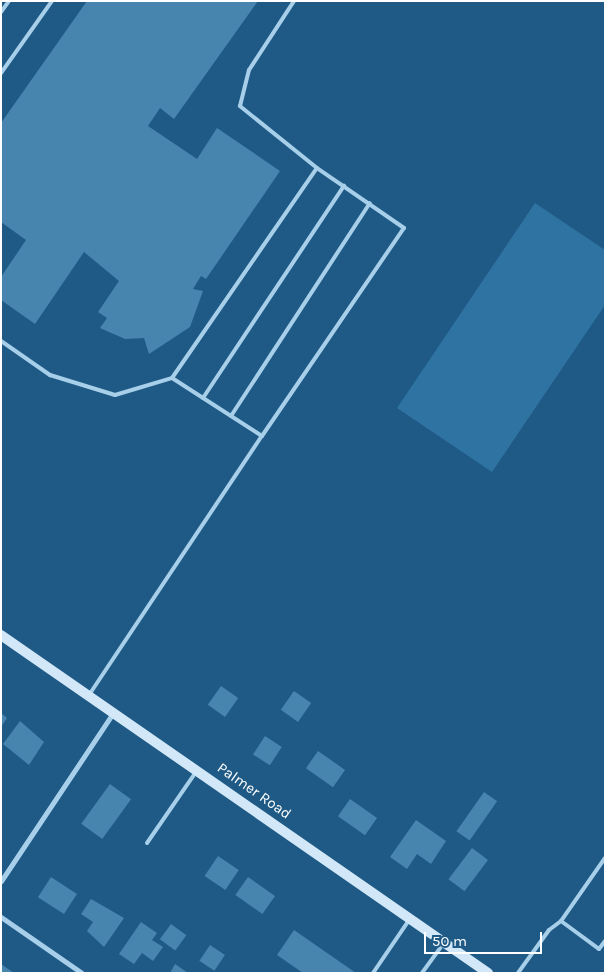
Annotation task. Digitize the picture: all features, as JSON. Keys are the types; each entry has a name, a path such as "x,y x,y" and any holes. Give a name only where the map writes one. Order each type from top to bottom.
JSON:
{"street":[{"name":"Palmer Road","path":"1,635 488,973"},
{"path":"1,881 114,713"},
{"path":"1,917 82,973"}],"lane":[{"path":"1,12 9,1"},
{"path":"1,73 52,1"},
{"path":"89,696 262,436 400,236 401,223 317,168 240,106 249,70 294,1"},
{"path":"1,341 50,375 115,395 172,378 317,168"},
{"path":"203,398 344,186"},
{"path":"231,416 370,203"},
{"path":"172,378 262,436"},
{"path":"146,843 197,770"},
{"path":"518,973 561,921 605,858"},
{"path":"373,973 410,918"},
{"path":"561,921 599,949 605,941"},
{"path":"422,973 444,942"}],"shaded area":[{"path":"535,203 605,250 605,305 492,472 397,408"}],"building":[{"path":"87,1 258,1 174,119 160,108 148,126 197,159 217,128 280,171 206,279 201,276 193,289 203,291 190,327 149,354 144,338 125,339 100,328 107,318 98,312 119,281 84,252 35,324 1,300 1,277 26,240 1,222 1,123"},
{"path":"221,686 238,698 225,717 208,705"},
{"path":"294,691 311,703 298,722 281,710"},
{"path":"1,713 7,718 1,727"},
{"path":"20,721 44,742 29,765 3,744"},
{"path":"265,736 282,747 270,765 253,754"},
{"path":"318,751 345,770 333,787 306,768"},
{"path":"110,784 131,799 102,839 81,824"},
{"path":"484,792 497,801 470,840 456,831"},
{"path":"350,799 377,818 365,835 338,816"},
{"path":"416,820 446,841 431,864 417,854 407,869 390,857"},
{"path":"472,848 488,860 465,891 449,879"},
{"path":"218,856 239,870 225,890 205,876"},
{"path":"51,877 77,894 64,914 38,897"},
{"path":"248,877 275,896 262,914 235,895"},
{"path":"91,899 124,918 104,947 87,931 93,922 81,914"},
{"path":"141,922 157,933 152,940 163,947 153,961 142,953 134,964 119,954"},
{"path":"171,924 186,935 175,951 160,939"},
{"path":"294,930 356,973 303,973 277,955"},
{"path":"210,945 225,955 214,971 199,961"},
{"path":"1,964 14,973 1,973"},
{"path":"175,964 188,973 170,973"}]}
